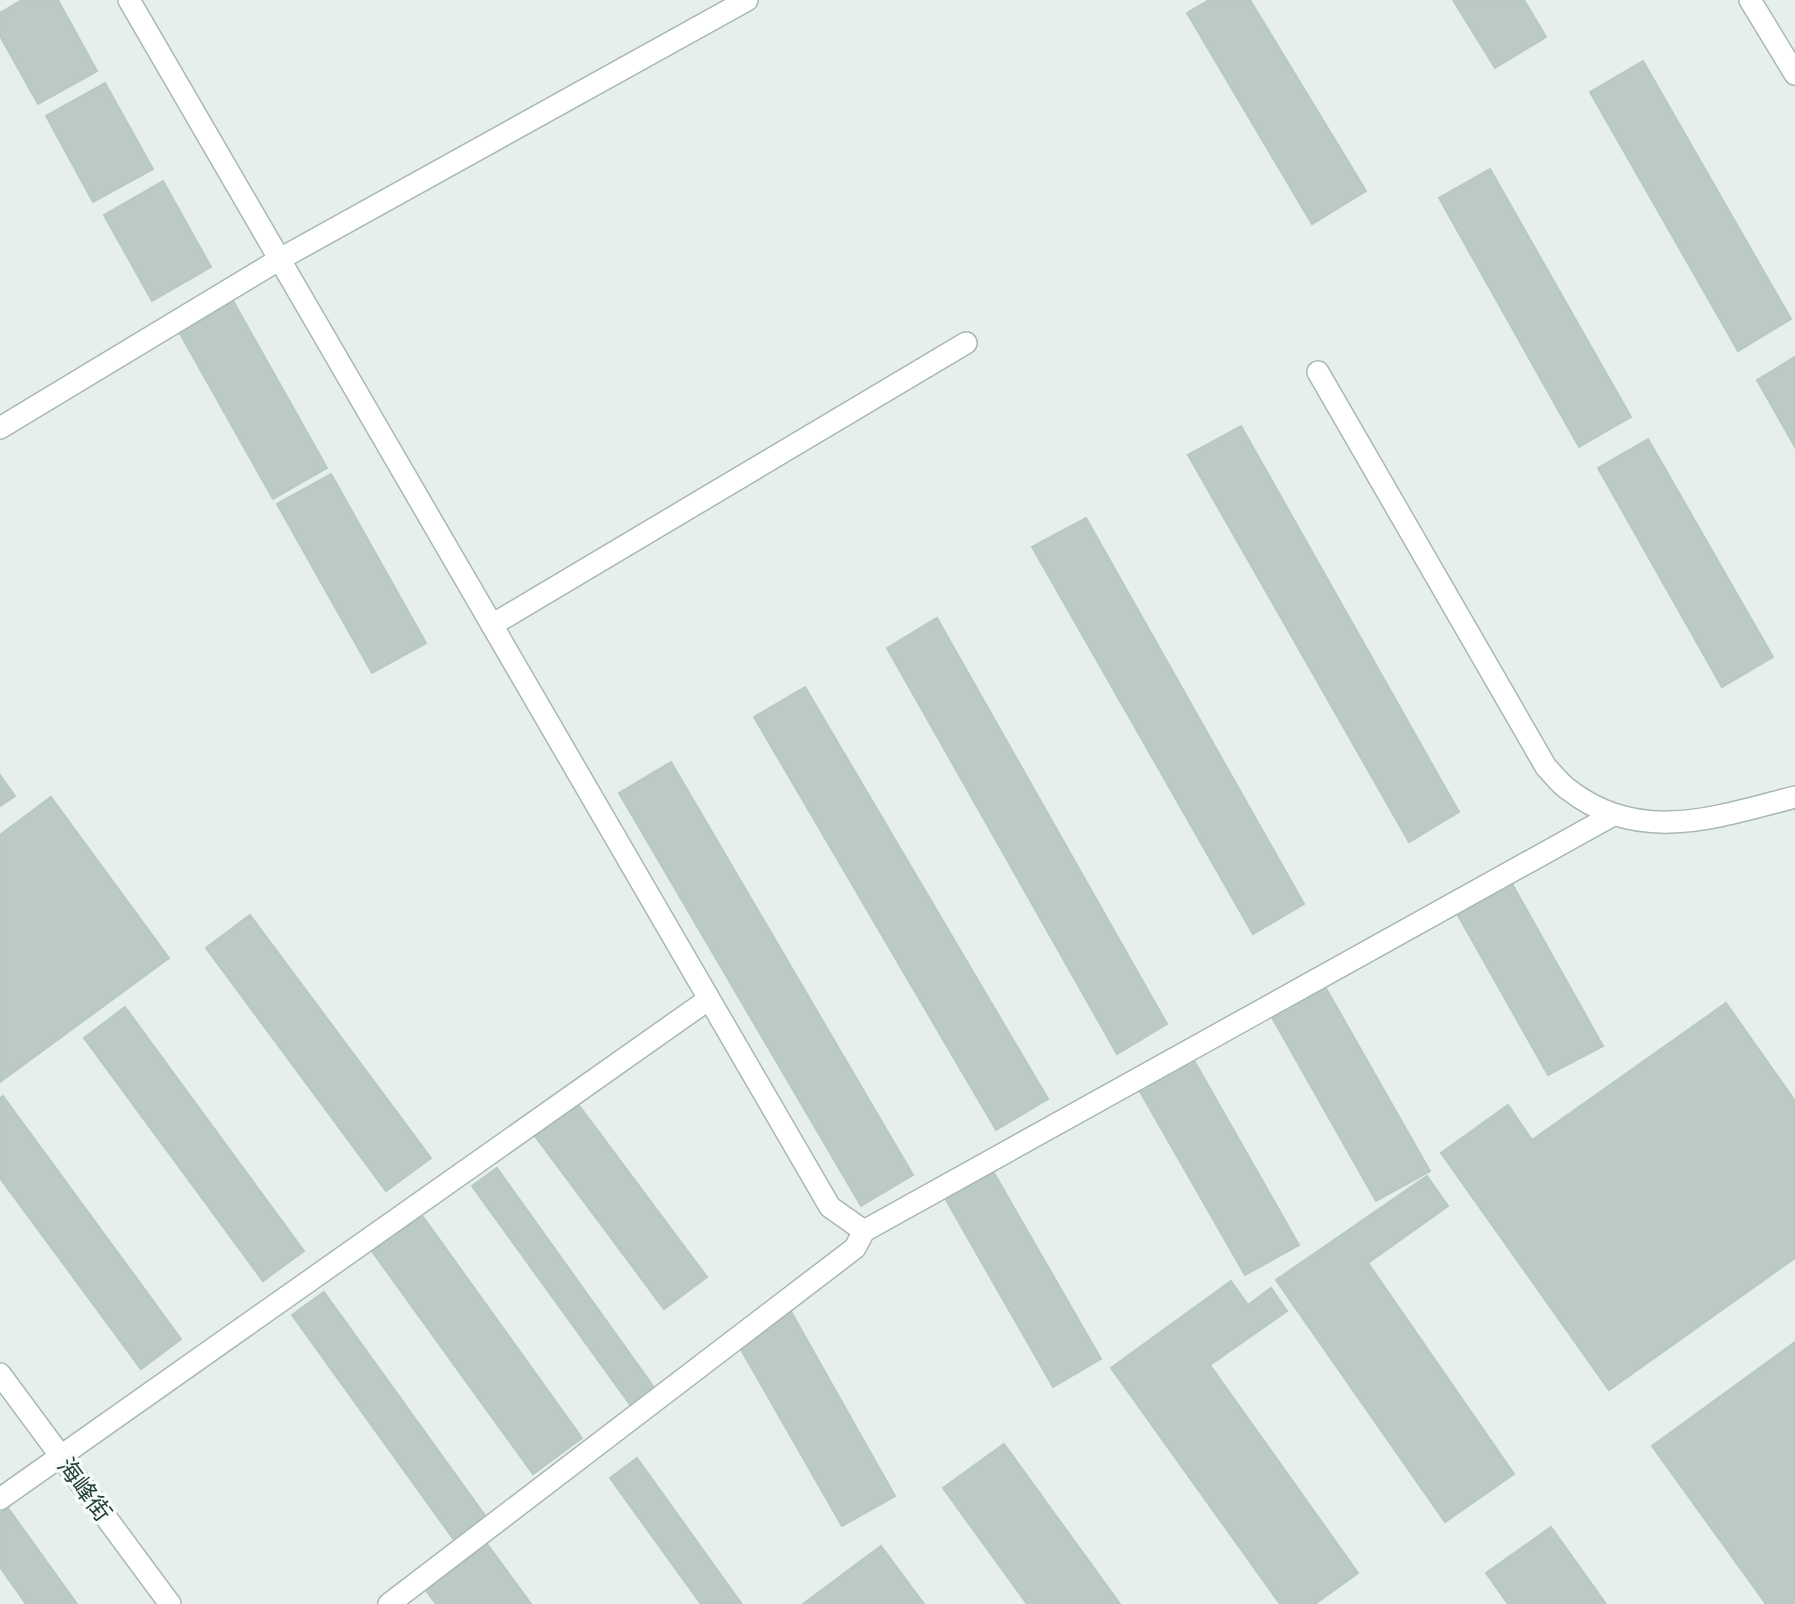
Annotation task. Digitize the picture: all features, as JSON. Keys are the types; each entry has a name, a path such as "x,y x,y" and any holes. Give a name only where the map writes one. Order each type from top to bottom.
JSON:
{"street":[{"path":"129,0 830,1207 864,1231"},
{"path":"0,428 280,259 747,0"},
{"path":"1750,0 1795,74"},
{"path":"492,625 966,343"},
{"path":"1318,372 1546,767 1569,790 1613,815 1653,823 1691,822 1795,797"},
{"path":"389,1604 855,1248 864,1231 1613,815"},
{"path":"0,1499 709,999"},
{"name":"海峰街","path":"0,1374 170,1604"}],"building":[{"path":"22,0 58,0 97,71 38,104 0,36 0,13"},
{"path":"1209,0 1250,0 1366,191 1312,224 1187,13"},
{"path":"1453,0 1524,0 1546,37 1495,68"},
{"path":"1643,61 1791,319 1738,351 1590,92"},
{"path":"105,83 153,169 93,202 46,116"},
{"path":"1490,169 1631,417 1579,447 1439,198"},
{"path":"163,181 211,267 152,301 104,215"},
{"path":"232,299 327,468 273,499 178,330"},
{"path":"1795,357 1795,447 1757,380"},
{"path":"1241,426 1459,812 1409,842 1188,455"},
{"path":"1648,439 1773,657 1722,687 1598,468"},
{"path":"331,474 426,643 372,673 277,504"},
{"path":"1086,518 1304,904 1253,934 1032,547"},
{"path":"937,618 1167,1024 1117,1054 887,648"},
{"path":"805,687 1048,1099 996,1130 754,717"},
{"path":"671,762 913,1175 861,1206 619,793"},
{"path":"0,775 15,796 0,806"},
{"path":"51,797 169,958 0,1082 0,835"},
{"path":"1506,873 1603,1046 1548,1075 1451,903"},
{"path":"250,915 431,1158 386,1191 206,948"},
{"path":"1319,976 1430,1171 1376,1201 1266,1007"},
{"path":"1726,1003 1795,1101 1795,1258 1609,1390 1441,1153 1508,1105 1532,1140"},
{"path":"125,1007 304,1251 263,1281 84,1038"},
{"path":"1188,1050 1299,1245 1245,1275 1134,1081"},
{"path":"566,1088 707,1277 664,1309 523,1120"},
{"path":"3,1096 181,1339 141,1369 0,1178 0,1098"},
{"path":"990,1166 1101,1359 1053,1387 942,1193"},
{"path":"497,1168 658,1393 634,1410 472,1186"},
{"path":"1427,1176 1448,1206 1368,1263 1514,1474 1445,1522 1276,1280"},
{"path":"411,1200 582,1438 533,1474 361,1236"},
{"path":"1231,1281 1248,1305 1271,1288 1287,1311 1210,1365 1358,1573 1315,1604 1280,1604 1111,1368"},
{"path":"324,1292 494,1528 462,1551 292,1315"},
{"path":"785,1301 895,1496 842,1526 731,1332"},
{"path":"1795,1342 1795,1604 1766,1604 1652,1446"},
{"path":"1004,1444 1120,1604 1027,1604 943,1488"},
{"path":"637,1458 741,1603 701,1604 610,1478"},
{"path":"8,1508 77,1604 26,1604 0,1567 0,1513"},
{"path":"1551,1527 1606,1604 1508,1604 1486,1573"},
{"path":"482,1537 531,1604 436,1604 420,1582"},
{"path":"881,1546 924,1604 803,1604"}]}
